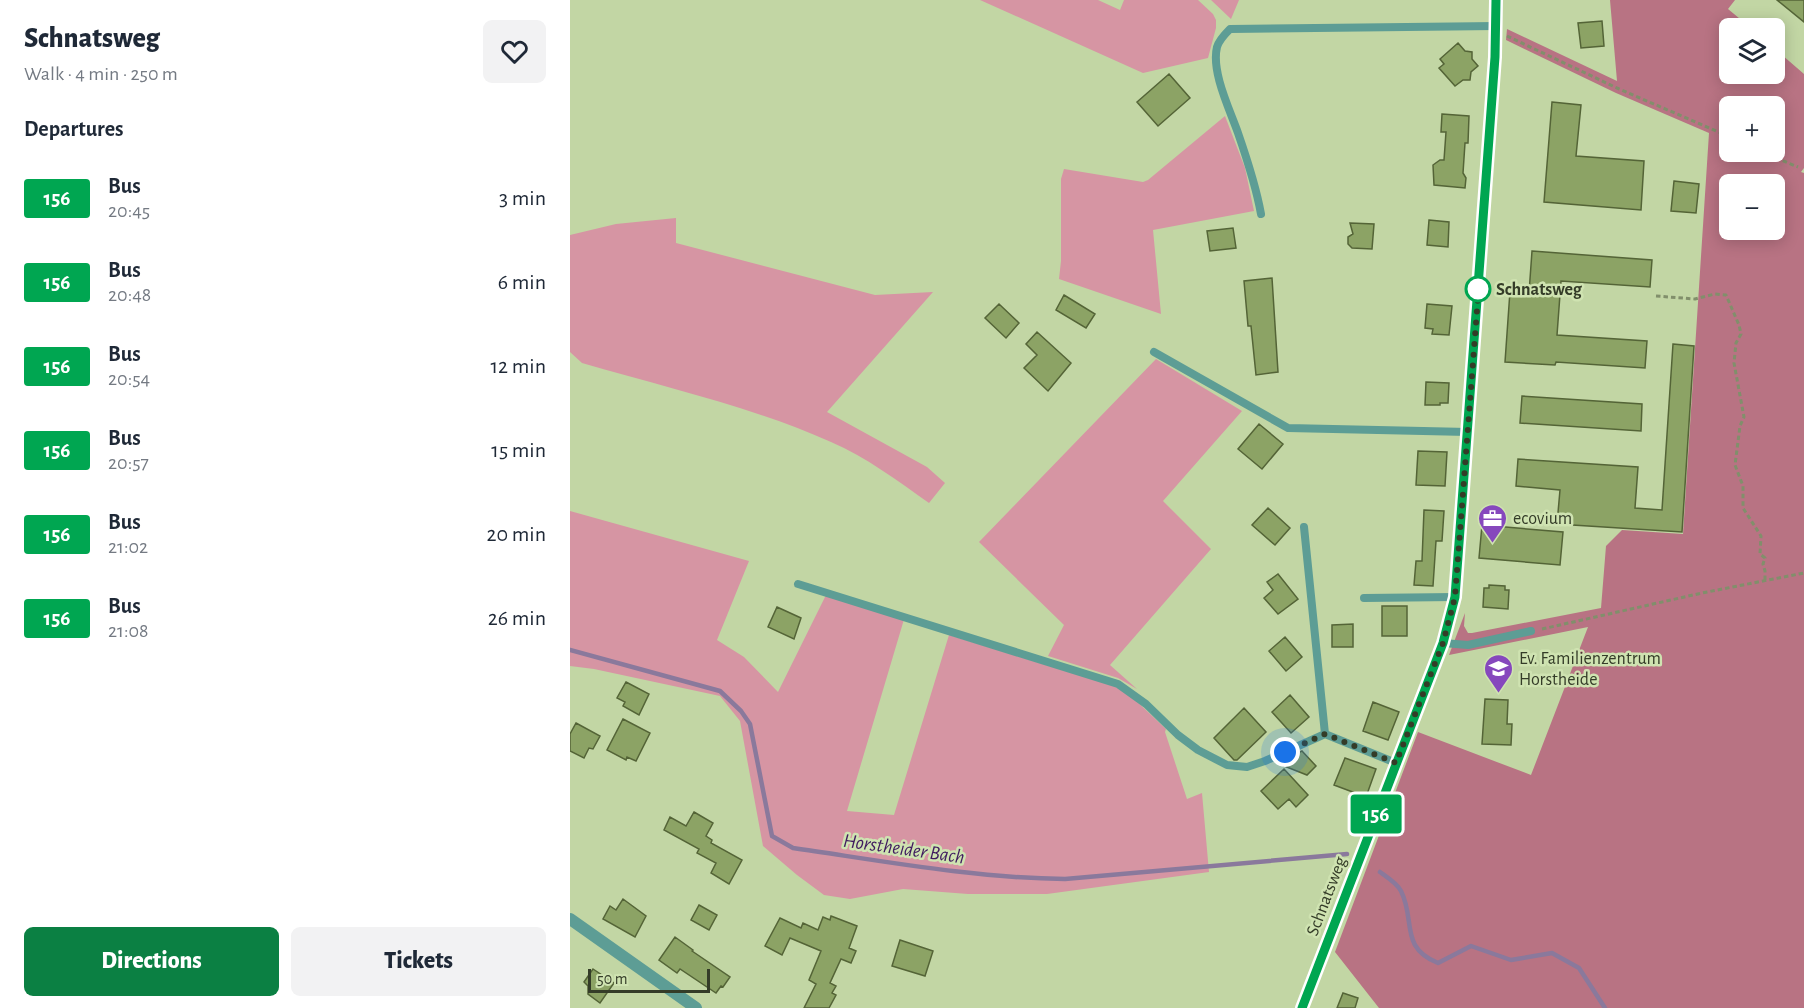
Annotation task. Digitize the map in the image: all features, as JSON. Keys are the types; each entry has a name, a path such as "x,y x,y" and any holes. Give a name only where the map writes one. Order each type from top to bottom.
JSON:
{"street":[{"name":"Schnatsweg","path":"1302,1008 1443,643 1455,597 1497,28 1496,0"},
{"path":"570,919 696,1008"}],"lane":[{"path":"1261,214 1257,192 1216,63 1217,47 1230,28 1497,28"},
{"path":"1154,352 1288,428 1468,432"},
{"path":"1304,527 1325,734"},
{"path":"798,584 1118,684 1146,704 1178,735 1198,750 1227,765 1247,767 1325,734 1396,763"},
{"path":"1364,598 1455,597"},
{"path":"1443,643 1468,645 1531,631"}],"path":[{"path":"1497,28 1617,88 1719,132"},
{"path":"1785,162 1798,167"},
{"path":"1656,296 1686,299 1715,294 1726,295 1739,325 1741,334 1736,343 1734,363 1744,417 1740,426 1734,465 1743,486 1743,508 1761,536 1760,554 1765,558 1762,564 1766,571 1765,580"},
{"path":"1531,631 1804,573"}],"shaded area":[{"path":"980,0 1098,0 1120,10 1124,0 1198,0 1213,14 1216,28 1208,58 1143,73"},
{"path":"1211,0 1239,0 1231,19"},
{"path":"1610,0 1735,0 1728,9 1739,18 1719,18 1719,84 1785,84 1785,58 1804,74 1804,168 1801,172 1804,173 1804,1008 1379,1008 1335,952 1418,732 1531,775 1588,627 1449,655 1465,613 1464,626 1468,633 1472,633 1601,608 1606,546 1622,530 1683,534 1709,133 1616,93 1506,40 1507,29 1617,81"},
{"path":"1225,116 1245,168 1254,211 1153,230 1161,314 1059,279 1061,179 1064,169 1143,182"},
{"path":"676,218 676,243 875,295 933,292 827,412 927,467 945,483 929,503 869,462 831,442 739,408 582,363 570,352 570,235 616,224"},
{"path":"1156,359 1242,411 1163,501 1211,549 1110,665 1137,689 1118,678 1048,656 1064,625 979,542"},
{"path":"570,511 749,561 717,640 744,657 778,692 826,595 905,616 847,811 894,815 949,635 1117,687 1130,695 1166,729 1165,732 1187,799 1202,793 1209,872 1047,894 968,894 903,889 850,899 824,895 763,846 740,721 720,696 570,666"}],"building":[{"path":"1777,0 1804,0 1804,22"},
{"path":"1602,21 1604,46 1581,48 1578,23"},
{"path":"1458,43 1465,51 1472,52 1472,59 1478,66 1471,72 1470,80 1463,80 1455,86 1439,68 1444,64 1440,59"},
{"path":"1169,74 1190,98 1158,126 1137,102"},
{"path":"1552,102 1581,105 1576,156 1644,161 1641,210 1544,202"},
{"path":"1442,114 1469,116 1468,143 1465,143 1463,173 1466,178 1465,188 1434,185 1433,165 1444,160 1446,132 1441,132"},
{"path":"1674,181 1699,184 1696,213 1671,211"},
{"path":"1429,220 1449,222 1448,247 1427,245"},
{"path":"1350,223 1374,224 1372,249 1352,248 1348,244 1348,237 1353,234"},
{"path":"1233,228 1236,248 1210,251 1207,231"},
{"path":"1532,251 1652,260 1650,287 1561,281 1557,335 1647,341 1645,368 1556,362 1555,365 1505,362 1510,291 1529,293"},
{"path":"1272,278 1278,372 1256,375 1244,281"},
{"path":"1064,295 1095,314 1086,328 1056,310"},
{"path":"999,304 1019,323 1006,338 985,318"},
{"path":"1427,304 1452,306 1449,335 1432,334 1433,329 1425,328"},
{"path":"1037,332 1071,363 1048,391 1024,368 1037,355 1026,344"},
{"path":"1673,344 1694,346 1682,532 1557,524 1560,490 1516,486 1518,459 1638,467 1635,508 1662,510"},
{"path":"1426,382 1449,383 1448,403 1425,405"},
{"path":"1522,396 1642,404 1641,431 1520,423"},
{"path":"1259,424 1283,444 1262,469 1238,449"},
{"path":"1418,451 1447,452 1445,486 1416,485"},
{"path":"1268,508 1290,528 1275,545 1252,525"},
{"path":"1424,510 1444,511 1442,541 1436,541 1433,586 1414,585 1416,561 1422,561"},
{"path":"1482,525 1563,532 1560,565 1479,558"},
{"path":"1278,574 1298,599 1278,614 1264,598 1273,590 1267,582"},
{"path":"1489,585 1505,586 1505,590 1509,590 1508,609 1483,607 1484,588 1489,588"},
{"path":"1382,606 1407,606 1407,636 1382,636"},
{"path":"777,607 801,618 794,639 768,627"},
{"path":"1353,624 1353,647 1332,647 1332,625"},
{"path":"1285,637 1302,657 1286,671 1269,651"},
{"path":"626,682 649,694 639,715 623,706 625,702 617,698"},
{"path":"1290,695 1309,717 1291,733 1272,712"},
{"path":"1485,699 1508,700 1507,724 1512,724 1511,745 1482,744"},
{"path":"1373,702 1399,712 1388,740 1363,731"},
{"path":"1244,708 1266,732 1237,760 1234,760 1214,738"},
{"path":"623,719 650,733 636,761 627,757 626,760 607,750"},
{"path":"576,723 600,736 593,749 589,748 584,758 570,751 570,734"},
{"path":"1302,751 1316,766 1307,775 1284,766 1289,757"},
{"path":"1345,758 1376,769 1366,797 1334,785"},
{"path":"1284,769 1308,795 1296,807 1289,799 1278,809 1261,791"},
{"path":"694,812 713,823 706,836 712,840 711,843 742,860 729,884 711,873 716,863 697,853 699,849 664,830 670,817 686,826"},
{"path":"623,899 646,916 635,937 603,919 610,906 616,910"},
{"path":"699,905 717,915 709,930 691,920"},
{"path":"831,916 857,926 849,948 856,951 851,963 841,959 830,983 836,986 832,993 836,995 829,1008 804,1008 816,984 809,980 821,951 790,938 782,955 765,946 780,918 801,928 803,923 818,930 823,917 830,920"},
{"path":"675,937 730,977 716,993 680,969 677,973 659,960"},
{"path":"900,940 933,951 925,976 892,966"},
{"path":"593,969 614,983 600,1003 588,994 588,986 584,982"},
{"path":"1343,993 1358,998 1355,1008 1337,1008"}],"waterway":[{"name":"Horstheider Bach","path":"570,650 720,691 741,711 750,724 772,836 793,848 997,876 1065,879 1347,854"},
{"name":"Horstheider Bach","path":"1380,872 1401,891 1413,941 1426,957 1438,963 1471,946 1511,960 1552,953 1579,968 1605,1008"}],"bus line":[{"name":"156","path":"1302,1008 1443,643 1453,610 1495,57 1496,0"}],"place":[{"name":"Schnatsweg","path":"1478,289"},
{"name":"ecovium","path":"1492,544"},
{"name":"Ev. Familienzentrum Horstheide","path":"1498,694"}],"route":[{"path":"1285,752 1325,734 1396,763 1443,643 1455,597 1479,284 1478,289"}]}
